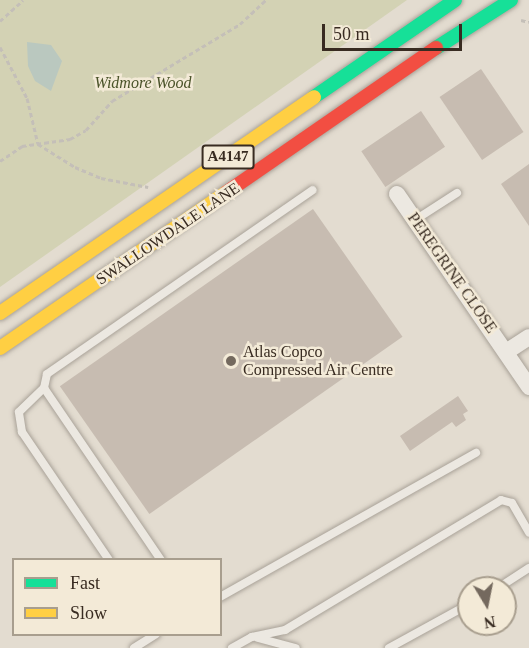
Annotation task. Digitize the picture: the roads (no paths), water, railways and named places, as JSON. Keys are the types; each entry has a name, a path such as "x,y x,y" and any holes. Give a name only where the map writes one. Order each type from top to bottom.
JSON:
{"main road":[{"name":"SWALLOWDALE LANE","path":"321,91 431,0"},
{"name":"SWALLOWDALE LANE","path":"0,313 455,0"},
{"name":"SWALLOWDALE LANE","path":"0,348 453,36 515,6"}],"street":[{"name":"PEREGRINE CLOSE","path":"397,194 529,387"},
{"path":"506,352 529,337"}],"lane":[{"path":"109,558 19,426 19,412 24,404 44,388 47,374 313,190"},
{"path":"415,220 457,193"},
{"path":"44,388 160,558"},
{"path":"222,596 476,453"},
{"path":"232,648 252,637 285,630 501,500 512,503 529,532"},
{"path":"389,648 457,611"},
{"path":"134,648 153,636"},
{"path":"252,637 283,641 296,648"}],"place":[{"name":"Atlas Copco Compressed Air Centre","path":"231,361"}],"park label":[{"name":"Widmore Wood","path":"143,83"}]}
